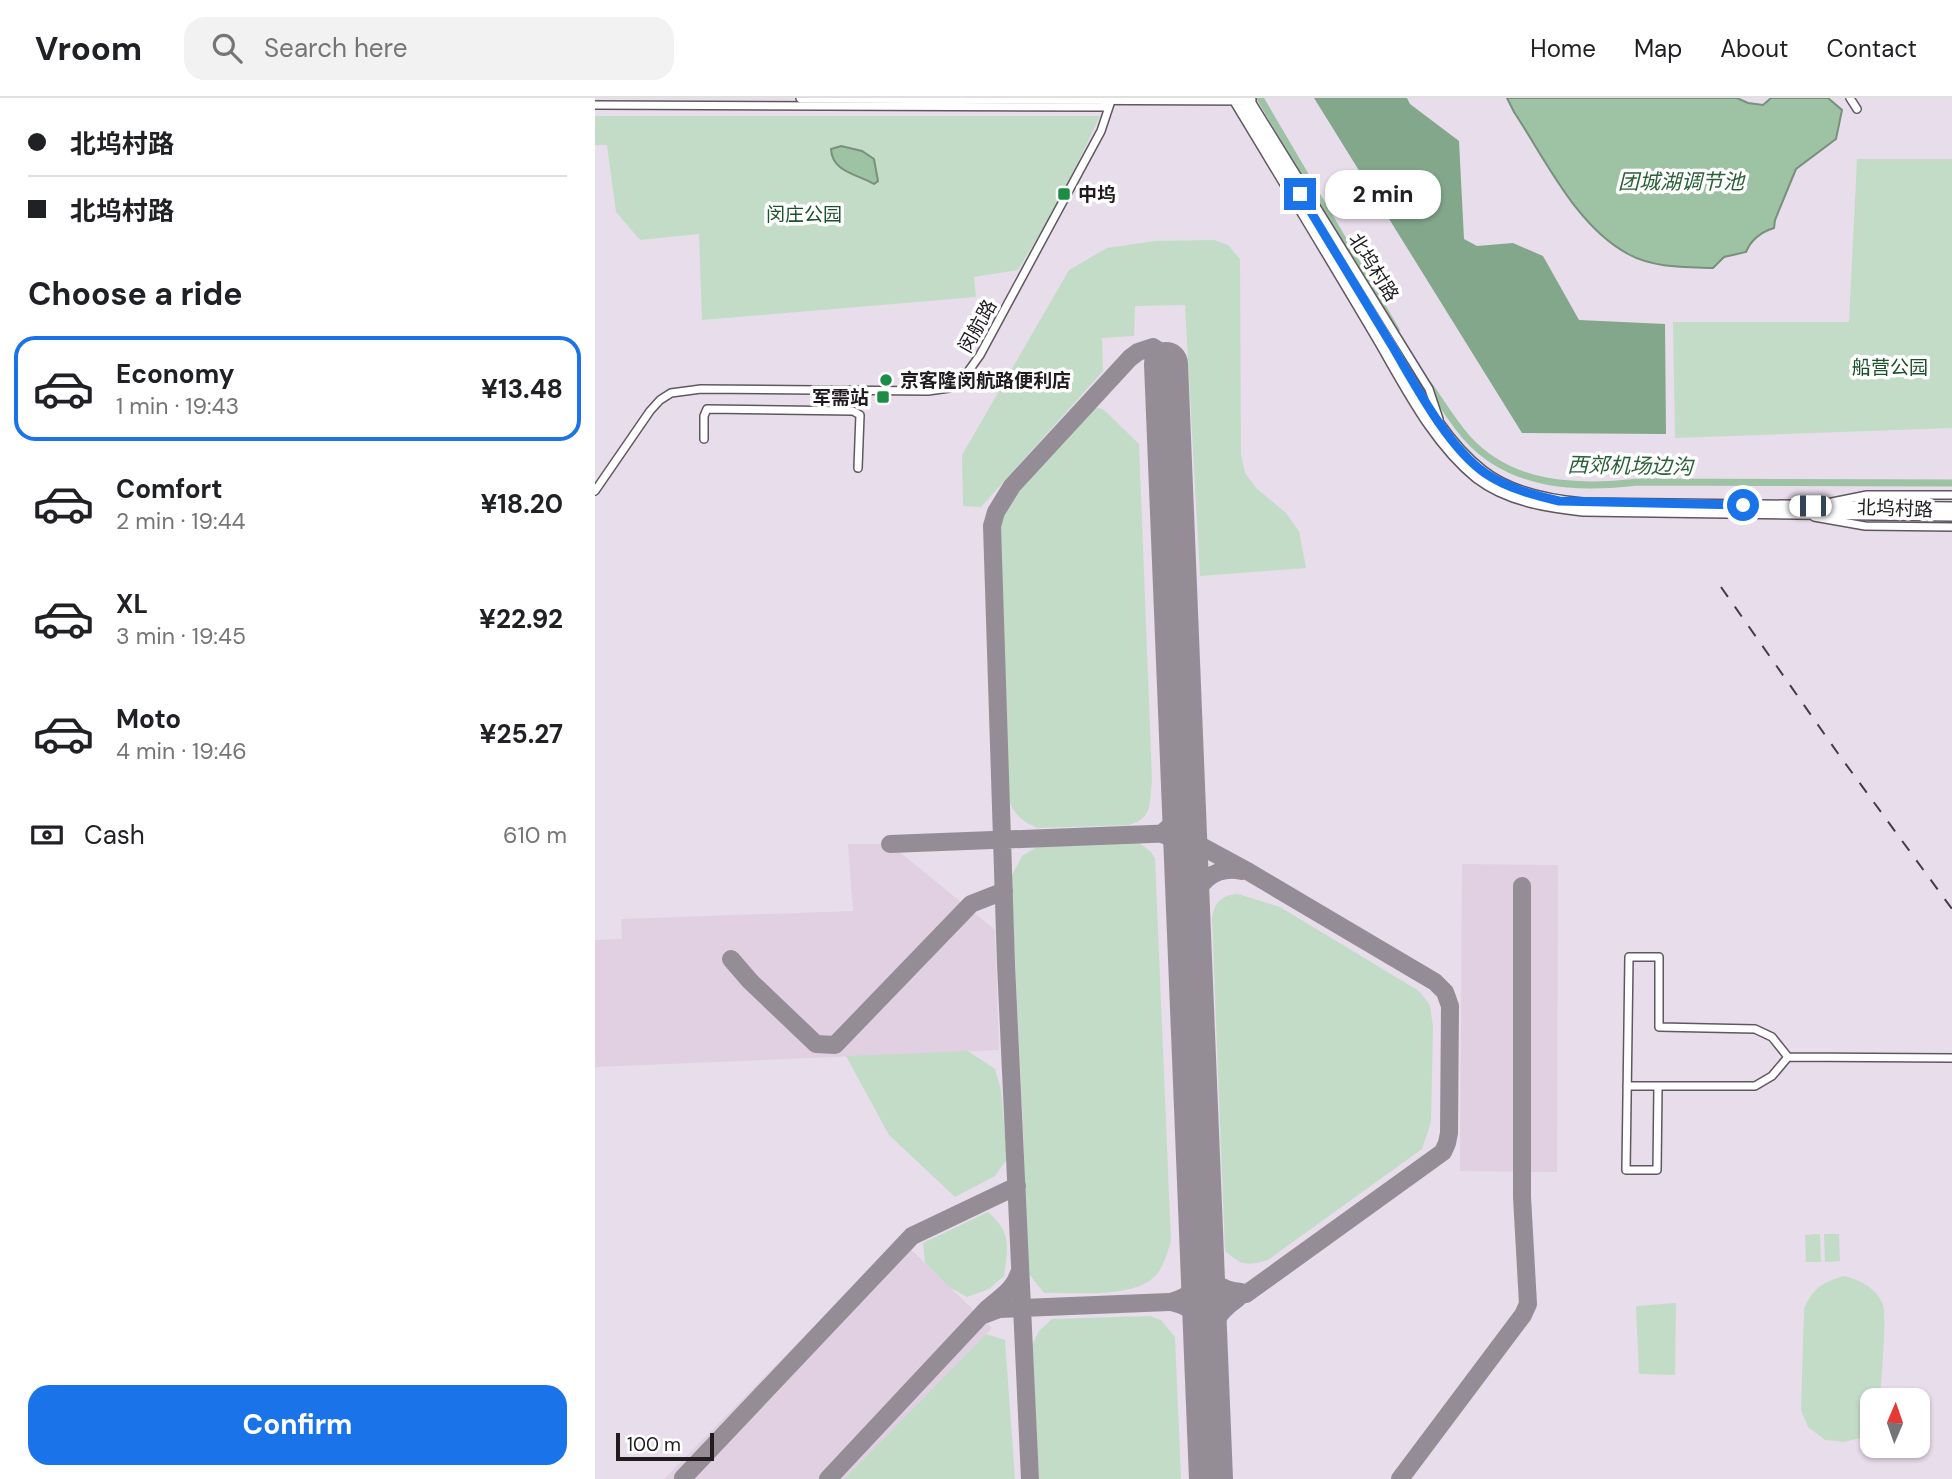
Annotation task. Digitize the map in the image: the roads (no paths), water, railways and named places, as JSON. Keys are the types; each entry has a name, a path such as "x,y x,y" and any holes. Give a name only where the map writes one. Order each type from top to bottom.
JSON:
{"main road":[{"path":"801,98 1242,99"},
{"name":"北坞村路","path":"1242,99 1440,423 1465,454 1484,472 1507,485 1534,495 1583,503 1952,506"},
{"name":"北坞村路","path":"1242,99 1420,409 1457,461 1479,480 1532,503 1559,508 1952,516"}],"street":[{"path":"1850,98 1857,109"},
{"path":"595,105 769,102 1103,107 1112,99"},
{"name":"闵航路","path":"595,491 650,411 671,393 719,388 928,391 949,388 960,383 980,355 1067,195 1101,131 1112,99"},
{"path":"704,439 704,416 707,409 853,411 860,415 858,468"},
{"name":"北坞村路","path":"1810,506 1867,495 1952,495"},
{"name":"北坞村路","path":"1796,514 1865,526 1952,527"},
{"path":"1658,1087 1657,1170 1626,1170 1629,957 1659,957 1659,1027 1755,1029 1772,1037 1788,1057"},
{"path":"1788,1057 1952,1058"},
{"path":"1627,1086 1755,1086 1772,1076 1788,1057"}],"water":[{"name":"团城湖调节池","path":"1507,98 1737,98 1763,105 1771,98 1828,98 1842,110 1836,139 1796,169 1774,228 1757,237 1746,252 1724,257 1713,268 1648,262 1609,242 1563,190"},
{"path":"841,146 862,151 874,159 878,181 874,184 841,168 832,157 831,149"}],"waterway":[{"name":"西郊机场边沟","path":"1260,98 1396,330"},
{"name":"西郊机场边沟","path":"1429,385 1462,432 1484,454 1504,467 1546,481 1592,485 1638,482 1952,483"}],"railway":[{"path":"1721,587 1952,909"}],"place":[{"name":"中坞","path":"1064,194"},
{"name":"京客隆闵航路便利店","path":"886,380"},
{"name":"军需站","path":"883,397"}],"park label":[{"name":"闵庄公园","path":"804,214"},
{"name":"船营公园","path":"1890,367"}]}
